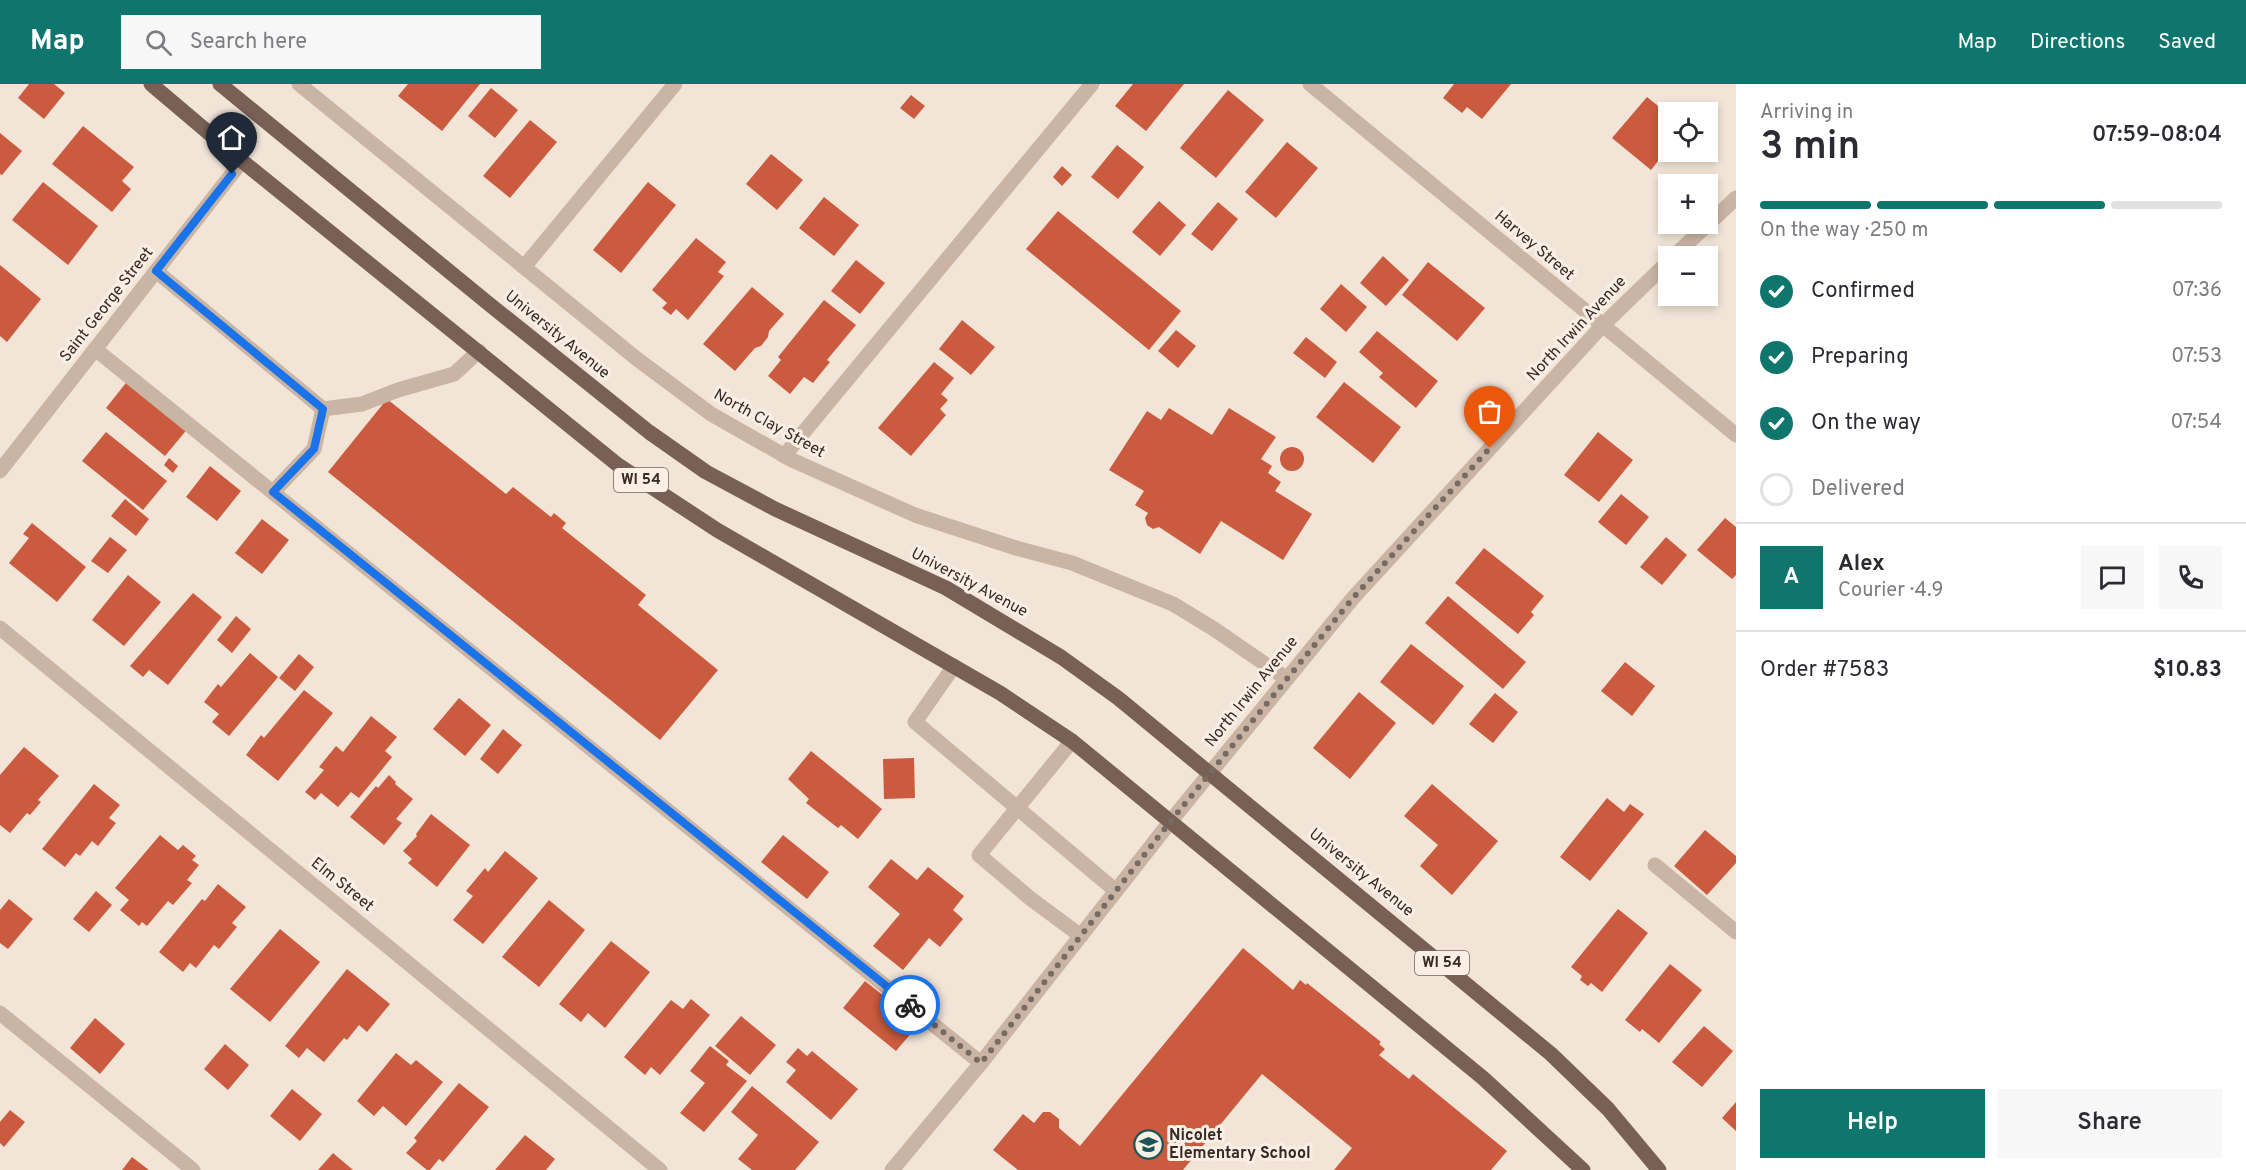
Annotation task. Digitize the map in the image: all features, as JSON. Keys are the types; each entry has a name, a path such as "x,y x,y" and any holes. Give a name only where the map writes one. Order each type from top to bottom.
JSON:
{"main road":[{"name":"WI 54","path":"151,84 242,161 618,465 717,530 1000,693 1072,741 1484,1078 1583,1170"},
{"name":"University Avenue","path":"220,84 649,432 706,472 775,509 946,588 1061,657 1118,698 1551,1054 1608,1109 1659,1170"}],"street":[{"path":"524,267 675,84"},
{"path":"784,456 1092,84"},
{"name":"Harvey Street","path":"1310,84 1736,435"},
{"name":"North Clay Street","path":"306,86 637,359 711,414 784,456 915,515 1016,548 1072,563 1173,603 1214,628 1287,679"},
{"name":"Saint George Street","path":"0,471 242,161"},
{"path":"1685,246 1736,198"},
{"path":"156,271 323,409 362,404 398,390 454,374 478,351"},
{"name":"North Irwin Avenue","path":"892,1170 981,1063 1170,822 1353,598 1603,325 1658,272"},
{"path":"95,349 981,1063"},
{"path":"273,492 314,449 323,409"},
{"name":"Elm Street","path":"0,628 660,1170"},
{"path":"954,666 915,722 1116,891"},
{"path":"1072,741 979,855 1031,899 1081,936"},
{"path":"1655,865 1736,932"},
{"path":"0,1013 193,1170"}],"building":[{"path":"29,84 54,84 65,93 44,119 18,98"},
{"path":"408,84 480,84 442,131 398,96"},
{"path":"1133,84 1184,84 1146,131 1115,106"},
{"path":"1454,84 1511,84 1482,119 1467,107 1462,113 1443,98"},
{"path":"491,88 518,110 495,138 468,116"},
{"path":"1228,90 1264,120 1216,178 1180,148"},
{"path":"911,95 925,106 914,119 900,108"},
{"path":"1647,97 1658,106 1658,161 1651,170 1612,138"},
{"path":"530,120 557,142 510,198 483,176"},
{"path":"83,126 134,167 122,181 131,189 112,212 52,164"},
{"path":"0,133 22,151 2,175 0,174"},
{"path":"1287,142 1318,168 1276,218 1245,192"},
{"path":"1117,145 1144,167 1118,199 1091,177"},
{"path":"771,154 803,180 777,210 746,184"},
{"path":"1062,166 1072,175 1062,186 1053,177"},
{"path":"43,182 98,226 68,265 12,220"},
{"path":"648,182 676,205 621,273 593,250"},
{"path":"824,197 859,225 834,256 799,228"},
{"path":"1159,201 1186,225 1160,256 1132,232"},
{"path":"1218,202 1238,219 1212,251 1191,234"},
{"path":"1058,211 1181,311 1149,350 1026,249"},
{"path":"696,238 726,262 718,272 724,276 688,320 676,309 671,315 662,308 667,303 652,290"},
{"path":"1383,256 1409,280 1386,306 1360,283"},
{"path":"856,260 885,283 860,314 831,291"},
{"path":"1428,262 1485,308 1457,341 1402,295"},
{"path":"0,265 41,299 7,342 0,336"},
{"path":"1341,284 1367,307 1346,332 1320,309"},
{"path":"752,287 784,314 769,331 768,337 761,346 755,348 735,371 703,344"},
{"path":"824,300 856,325 827,360 830,362 813,383 804,377 790,394 768,376 781,360 778,357"},
{"path":"962,320 995,347 971,375 939,349"},
{"path":"1176,330 1196,346 1178,368 1158,351"},
{"path":"1377,331 1438,381 1416,408 1379,377 1383,373 1359,352"},
{"path":"1306,337 1337,362 1325,378 1293,353"},
{"path":"934,362 954,378 941,394 948,400 940,409 946,415 911,456 878,428"},
{"path":"129,379 189,427 165,456 106,408"},
{"path":"1344,382 1401,427 1373,463 1316,417"},
{"path":"387,399 506,494 513,487 551,517 554,513 566,523 562,528 646,595 638,605 718,670 660,740 328,472"},
{"path":"1169,408 1212,435 1229,408 1276,437 1261,459 1272,466 1268,473 1281,482 1275,491 1312,514 1283,560 1221,521 1200,554 1159,527 1153,529 1147,525 1145,518 1148,513 1135,505 1144,491 1109,470 1147,411 1161,420"},
{"path":"106,432 167,481 143,510 82,461"},
{"path":"1598,432 1633,460 1599,502 1564,475"},
{"path":"1292,447 1297,448 1303,454 1303,464 1297,470 1292,471 1287,470 1281,464 1280,459 1281,454 1287,448"},
{"path":"169,458 178,466 173,473 164,465"},
{"path":"210,466 241,491 217,521 186,497"},
{"path":"1621,494 1649,517 1626,545 1598,522"},
{"path":"125,499 149,519 136,536 111,516"},
{"path":"1725,518 1736,527 1736,575 1732,579 1697,550"},
{"path":"262,519 289,540 262,574 235,553"},
{"path":"32,523 86,567 57,602 9,563 29,538 23,534"},
{"path":"110,537 127,550 108,573 91,561"},
{"path":"1666,537 1687,555 1662,585 1640,567"},
{"path":"1484,548 1544,596 1531,612 1534,615 1518,634 1455,583"},
{"path":"128,575 161,602 124,646 92,620"},
{"path":"193,593 222,617 168,685 149,670 143,677 130,666"},
{"path":"1448,596 1526,662 1503,689 1425,623"},
{"path":"236,616 251,629 232,653 217,640"},
{"path":"1411,644 1464,686 1433,725 1380,682"},
{"path":"250,653 278,677 229,736 212,722 219,714 204,702 218,684 221,687"},
{"path":"299,654 314,667 295,691 279,678"},
{"path":"1625,662 1655,686 1632,716 1601,691"},
{"path":"304,690 333,713 278,781 246,755 261,735 264,738"},
{"path":"1359,692 1396,723 1350,779 1313,748"},
{"path":"1495,693 1518,712 1493,743 1469,724"},
{"path":"459,698 491,725 465,756 433,729"},
{"path":"371,716 397,737 385,751 392,757 359,798 351,792 338,807 321,793 315,800 305,792 324,770 319,767 336,746 343,752"},
{"path":"503,729 522,745 498,774 480,759"},
{"path":"24,747 59,776 38,800 41,802 30,815 27,813 10,833 0,825 0,775"},
{"path":"811,751 882,809 858,839 841,825 838,828 806,803 809,799 788,779"},
{"path":"914,758 915,798 884,799 883,759"},
{"path":"389,775 396,782 395,784 413,799 396,819 402,823 384,845 350,817 376,786 378,788"},
{"path":"94,784 120,805 109,818 116,823 98,846 92,841 80,856 76,853 65,867 42,849"},
{"path":"1432,784 1498,841 1452,895 1420,866 1438,845 1404,816"},
{"path":"1607,798 1624,812 1630,804 1644,814 1590,881 1560,857"},
{"path":"431,814 470,845 437,887 408,863 412,859 403,851 417,836 416,834"},
{"path":"1705,830 1736,856 1736,863 1707,895 1674,866"},
{"path":"160,835 178,850 183,845 196,856 192,860 199,865 187,880 192,883 173,905 168,901 147,926 142,922 139,926 120,910 129,900 115,888"},
{"path":"783,835 829,872 807,899 761,862"},
{"path":"505,851 538,878 483,944 453,920 473,896 466,891 485,868 488,872"},
{"path":"891,859 917,880 928,867 964,896 953,910 963,919 940,947 929,938 903,970 873,946 900,914 868,887"},
{"path":"218,884 246,907 232,923 237,927 219,949 214,945 196,968 190,963 183,972 159,952 202,899 205,901"},
{"path":"96,891 112,905 89,932 73,919"},
{"path":"9,899 33,919 8,949 0,943 0,910"},
{"path":"549,900 585,930 539,987 502,957"},
{"path":"1618,909 1648,933 1602,992 1591,983 1588,986 1580,980 1582,976 1571,967"},
{"path":"280,929 320,962 270,1022 230,989"},
{"path":"611,941 650,972 605,1028 588,1013 581,1022 559,1004"},
{"path":"1243,948 1293,990 1300,980 1306,985 1307,983 1381,1042 1379,1044 1385,1049 1379,1055 1409,1079 1413,1074 1507,1151 1491,1170 1334,1170 1352,1148 1262,1074 1183,1170 1018,1170 993,1150 1023,1114 1034,1123 1043,1112 1050,1112 1059,1119 1059,1128 1080,1146"},
{"path":"1670,964 1702,990 1659,1043 1642,1029 1640,1032 1625,1020"},
{"path":"347,969 390,1004 367,1032 359,1025 347,1040 344,1038 324,1062 307,1048 299,1058 285,1046"},
{"path":"865,981 919,1024 896,1051 843,1008"},
{"path":"691,999 710,1015 660,1075 651,1067 645,1075 624,1057 671,1000 683,1009"},
{"path":"741,1016 776,1045 750,1075 715,1046"},
{"path":"95,1018 125,1044 100,1074 70,1048"},
{"path":"1704,1026 1733,1051 1702,1087 1672,1062"},
{"path":"225,1044 249,1065 228,1090 204,1069"},
{"path":"710,1046 729,1061 726,1065 747,1081 704,1132 680,1113 705,1083 690,1071"},
{"path":"798,1048 807,1056 812,1051 858,1089 831,1120 786,1082 796,1070 786,1062"},
{"path":"396,1053 411,1065 416,1060 443,1082 406,1126 383,1106 374,1116 357,1101"},
{"path":"459,1083 489,1107 443,1162 439,1159 430,1170 427,1170 406,1153 417,1141 414,1138"},
{"path":"752,1086 819,1142 795,1170 752,1170 738,1159 758,1135 731,1112"},
{"path":"292,1089 322,1114 300,1141 270,1116"},
{"path":"1736,1102 1736,1131 1722,1118"},
{"path":"10,1110 25,1122 4,1147 0,1143 0,1122"},
{"path":"525,1135 555,1159 546,1170 495,1170"},
{"path":"333,1153 353,1170 318,1170"},
{"path":"132,1157 149,1170 122,1170"}],"way so far":[{"path":"910,1005 981,1063 1170,822 1353,598 1490,448"}],"place":[{"name":"Nicolet Elementary School","path":"1148,1145"}],"route":[{"path":"232,174 156,271 323,409 314,449 273,492 910,1005"}]}
